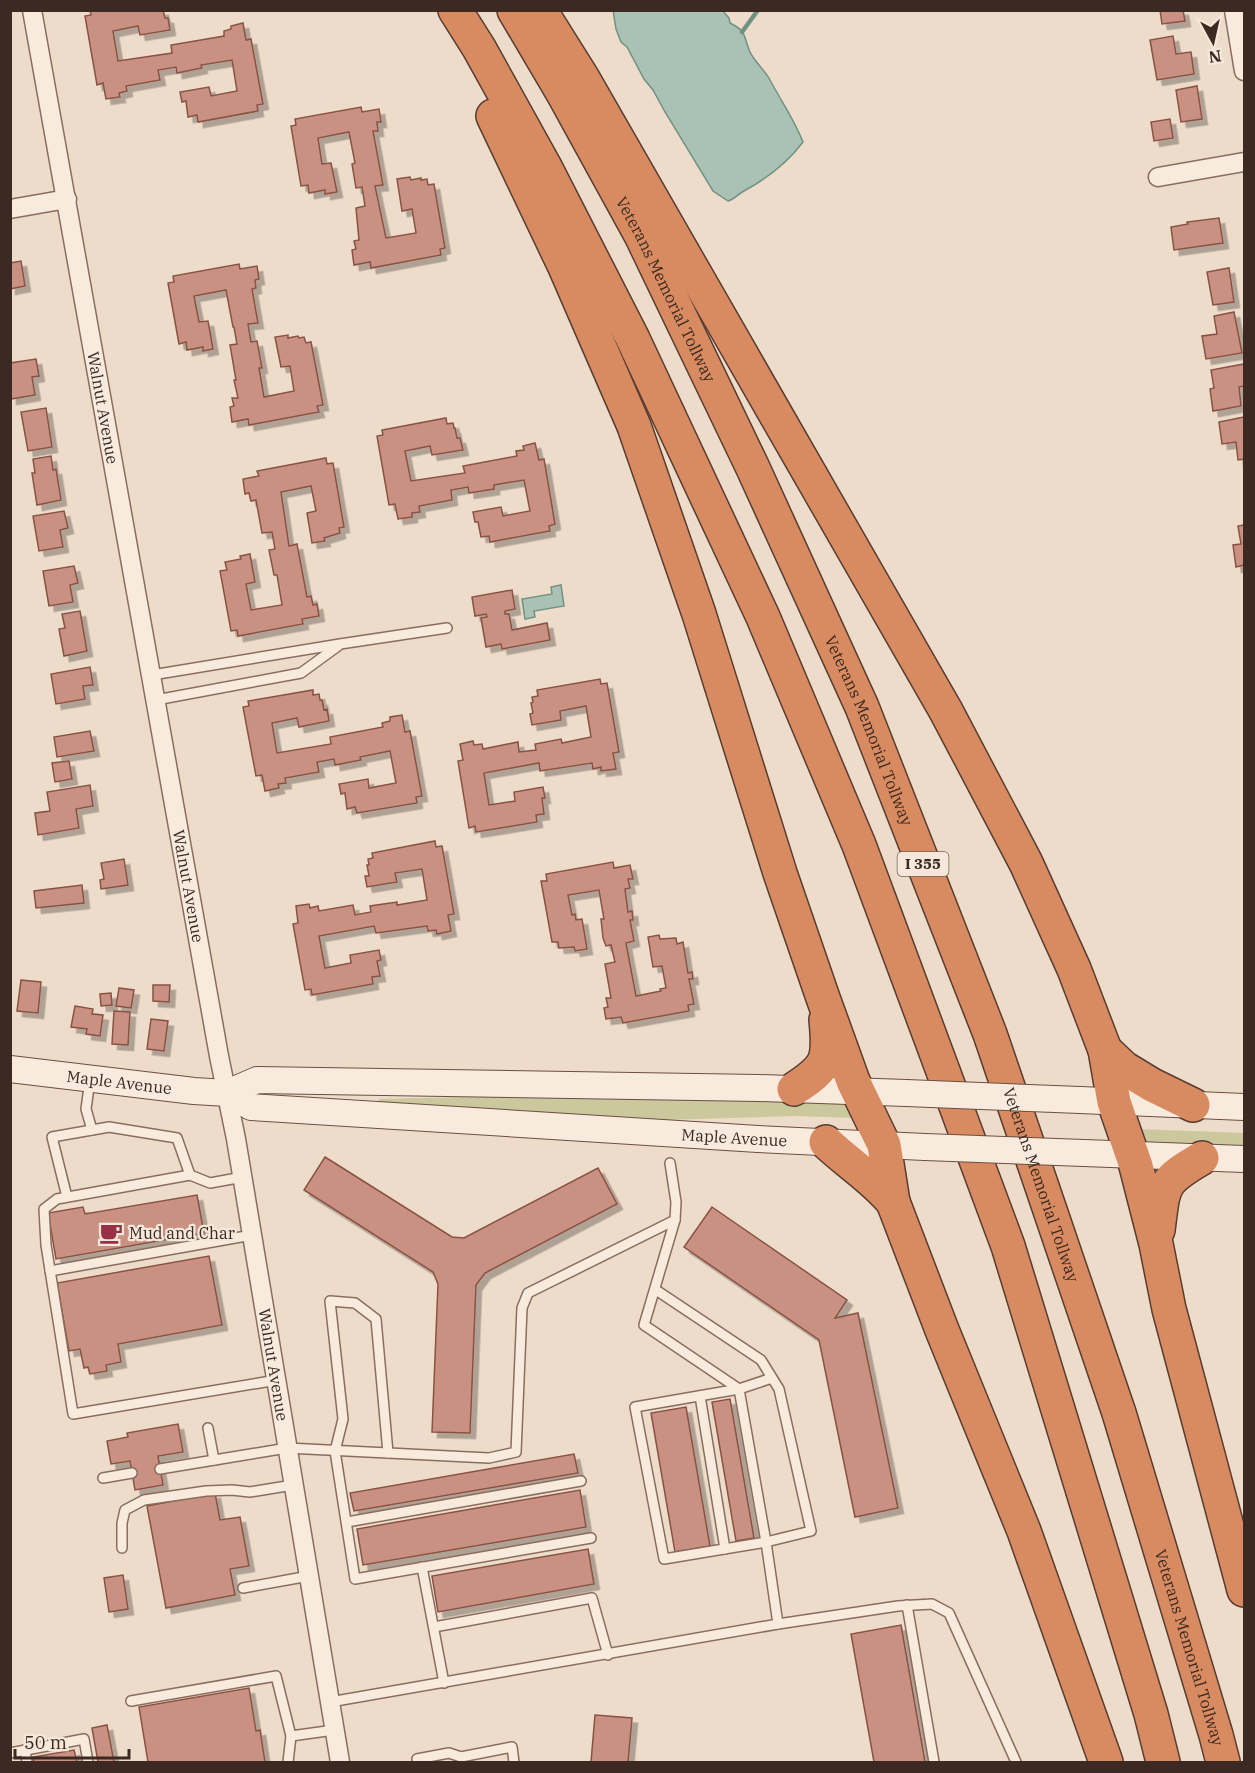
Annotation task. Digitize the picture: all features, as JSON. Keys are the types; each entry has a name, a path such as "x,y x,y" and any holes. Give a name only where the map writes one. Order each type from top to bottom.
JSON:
{"highway":[{"path":"438,10 464,56 565,267 634,426 699,614 780,873 853,1081 884,1145 893,1202 942,1330 1024,1531 1106,1762"},
{"path":"455,10 545,167 633,339 763,617 859,845 1008,1246 1128,1637 1163,1762"},
{"name":"Veterans Memorial Tollway","path":"514,10 563,93 641,235 752,466 862,707 990,1035 1119,1413 1223,1762"},
{"path":"540,10 582,77 946,711 1026,863 1074,969 1105,1050 1114,1102 1136,1166 1156,1244 1169,1309 1245,1590"},
{"path":"794,1089 819,1071 825,1062 828,1047 824,998"},
{"path":"1105,1050 1124,1068 1193,1105"},
{"path":"826,1142 844,1160 865,1173 893,1202"},
{"path":"1156,1244 1162,1197 1167,1183 1176,1174 1202,1158"}],"main road":[{"name":"Maple Avenue","path":"10,1069 227,1093 251,1107 826,1142 1245,1159"},
{"name":"Maple Avenue","path":"227,1093 257,1080 794,1089 1245,1107"}],"street":[{"name":"Walnut Avenue","path":"32,10 243,1177 340,1762"},
{"path":"1234,10 1245,71"},
{"path":"1158,177 1245,162"},
{"path":"10,209 67,199"}],"lane":[{"path":"152,675 447,628"},
{"path":"156,700 301,673 340,644"},
{"path":"90,1078 86,1109 92,1130"},
{"path":"67,1197 52,1137 109,1127 177,1138 190,1175"},
{"path":"670,1163 676,1202 675,1220 644,1325 739,1389 778,1624"},
{"path":"243,1177 210,1183 190,1175 57,1199 44,1209 50,1271 74,1414 277,1380"},
{"path":"160,1469 287,1448 489,1458 516,1452 522,1308 528,1293 675,1220"},
{"path":"50,1271 252,1235"},
{"path":"656,1290 761,1360 779,1389 811,1531 765,1542 664,1559 635,1407 739,1389 772,1378"},
{"path":"388,1454 376,1319 355,1303 330,1301 343,1419 335,1450 355,1579 591,1538"},
{"path":"700,1396 725,1549"},
{"path":"208,1428 214,1460"},
{"path":"103,1478 132,1473"},
{"path":"347,1522 581,1481"},
{"path":"122,1548 122,1523 125,1510 144,1500 206,1491 250,1492 293,1485"},
{"path":"422,1567 444,1683"},
{"path":"243,1588 309,1576"},
{"path":"434,1627 592,1598 608,1655"},
{"path":"330,1702 778,1624 907,1605 932,1604 949,1613 1016,1762"},
{"path":"907,1605 934,1762"},
{"path":"131,1701 276,1676 291,1736 288,1762"},
{"path":"291,1736 334,1730"},
{"path":"10,1752 84,1739 88,1762"},
{"path":"418,1762 417,1759 449,1753 460,1757 512,1747 514,1762"},
{"path":"25,1750 27,1762"}],"shaded area":[{"path":"613,10 723,11 730,23 742,31 751,54 768,77 803,142 776,170 733,199 728,201 713,191 653,90 644,79 627,47 621,42"},
{"path":"561,585 564,606 534,611 535,617 525,619 522,599 552,594 551,587"},
{"path":"549,1095 854,1101 857,1118 796,1116 634,1121 379,1106 379,1099"},
{"path":"1137,1129 1244,1133 1244,1150 1144,1146"}],"building":[{"path":"90,10 163,10 165,18 168,18 170,30 140,35 138,26 113,31 118,61 172,53 171,45 224,36 224,31 231,29 231,26 243,23 246,40 251,39 263,104 257,105 258,111 198,122 197,115 188,117 186,101 182,102 180,92 209,87 211,96 237,91 232,60 201,65 202,68 177,73 176,67 158,70 160,80 126,86 127,91 119,93 120,97 106,99 103,83 97,85 85,16 91,15"},
{"path":"1160,10 1183,10 1185,21 1162,24"},
{"path":"1173,36 1176,54 1191,52 1194,74 1157,80 1150,40"},
{"path":"1197,86 1202,119 1181,122 1176,90"},
{"path":"361,107 362,112 379,109 381,122 377,122 378,131 373,131 383,185 375,186 386,238 416,233 412,209 402,211 397,179 410,177 411,180 427,179 428,185 434,184 445,248 440,249 441,255 371,268 370,262 354,265 352,250 356,249 354,241 359,240 356,208 365,206 362,187 356,188 352,164 355,163 349,132 318,138 322,164 331,163 337,192 325,194 325,190 309,193 308,185 301,186 291,126 296,125 295,119"},
{"path":"1170,119 1173,138 1154,141 1151,122"},
{"path":"1219,218 1223,243 1174,250 1171,227 1188,224 1187,222"},
{"path":"21,261 25,286 10,289 10,263"},
{"path":"239,264 240,269 257,266 259,279 255,280 256,288 252,289 258,323 248,324 251,342 257,341 264,397 294,391 290,366 281,367 275,337 288,335 288,338 304,337 306,343 311,342 323,405 317,406 319,412 249,425 248,419 232,422 230,407 234,406 232,398 238,398 230,345 237,344 226,290 194,296 199,322 208,321 213,349 203,351 203,347 187,350 186,342 179,344 168,283 174,282 173,276"},
{"path":"1229,268 1234,302 1213,305 1207,272"},
{"path":"1234,312 1242,353 1206,359 1202,336 1217,334 1214,316"},
{"path":"36,359 39,376 32,377 35,395 11,399 10,363"},
{"path":"1244,364 1244,386 1239,387 1241,406 1213,411 1210,389 1214,388 1211,370"},
{"path":"46,408 52,447 28,451 21,412"},
{"path":"1244,417 1244,459 1238,460 1236,442 1222,444 1219,422"},
{"path":"446,418 447,424 453,423 463,450 432,455 430,446 405,451 411,481 465,473 463,466 517,456 516,451 524,450 523,446 535,443 539,460 544,459 555,524 549,526 550,531 490,542 489,536 481,537 473,512 501,507 503,516 530,511 524,480 494,485 494,489 469,493 468,487 451,490 452,500 419,506 420,512 412,513 412,517 398,519 395,504 389,505 377,436 383,435 382,430"},
{"path":"51,456 53,470 56,469 61,500 37,505 32,473 35,473 33,459"},
{"path":"326,458 327,464 333,463 344,527 339,528 340,533 324,538 325,541 312,543 307,513 316,511 311,486 281,492 289,546 297,544 307,597 311,596 313,605 317,604 319,616 302,619 303,624 238,636 237,630 231,631 220,571 227,570 225,562 241,559 240,556 250,554 255,582 246,584 251,610 282,605 277,575 274,575 269,550 275,549 272,532 262,533 256,500 251,501 249,493 245,494 243,479 259,476 257,471"},
{"path":"64,511 68,528 60,530 63,547 39,551 33,516"},
{"path":"1244,525 1244,565 1236,567 1233,545 1241,544 1238,526"},
{"path":"74,566 78,583 70,585 73,602 49,606 43,571"},
{"path":"512,590 515,609 505,611 505,614 509,614 512,630 547,623 550,640 502,649 501,644 486,647 481,618 487,617 486,614 475,616 472,597"},
{"path":"80,611 87,651 64,656 59,629 65,628 62,614"},
{"path":"90,667 93,685 83,686 85,699 56,704 51,674"},
{"path":"600,679 601,684 607,683 619,752 613,753 616,769 601,771 601,767 593,769 592,763 540,771 539,763 484,773 489,805 515,801 514,792 543,787 544,814 536,815 537,822 476,832 475,826 469,828 458,761 463,760 460,744 473,741 474,745 482,744 483,749 518,742 519,752 536,750 535,744 561,739 562,743 591,737 586,706 560,711 561,720 532,725 531,703 533,702 532,697 538,696 537,690"},
{"path":"313,690 313,695 319,694 324,710 327,709 329,721 299,727 297,718 272,723 277,753 331,744 330,737 383,727 382,723 390,721 390,717 402,715 405,732 410,731 422,796 416,797 417,803 357,813 355,807 347,809 345,793 341,794 339,784 368,779 369,788 396,783 390,751 335,765 334,759 317,762 319,772 285,778 286,783 278,784 279,788 265,791 262,775 256,776 243,707 249,706 248,701"},
{"path":"90,731 94,751 57,757 54,737"},
{"path":"69,761 72,779 55,782 52,763"},
{"path":"90,785 93,806 76,809 79,828 38,835 35,813 50,811 47,792"},
{"path":"435,841 436,847 442,846 454,914 448,915 451,931 437,934 436,930 428,931 427,926 376,933 374,926 319,936 325,968 351,963 350,955 379,950 381,960 377,961 380,976 372,977 373,984 312,995 311,989 305,990 293,924 298,923 296,906 309,904 310,908 318,906 319,911 353,905 355,915 371,912 370,906 397,902 397,905 427,900 422,869 395,873 397,882 367,887 365,876 369,876 367,865 369,865 368,859 373,858 372,853"},
{"path":"124,859 128,885 101,889 100,880 104,879 101,863"},
{"path":"613,862 614,868 630,865 633,879 628,879 630,888 625,889 628,912 632,911 633,920 630,920 634,941 626,943 636,996 666,988 662,966 653,967 648,937 659,935 660,939 676,938 677,944 683,942 688,973 692,972 693,979 689,979 694,1004 688,1005 689,1011 623,1023 621,1017 606,1019 604,1008 608,1007 606,998 611,998 605,964 615,962 611,945 606,946 603,938 601,919 604,919 599,890 568,895 572,915 575,914 576,920 582,919 587,949 575,951 574,947 559,948 558,942 552,942 541,881 547,881 546,874"},
{"path":"82,885 84,903 36,908 34,891"},
{"path":"21,980 41,982 38,1013 17,1011"},
{"path":"153,985 170,985 169,1002 153,1001"},
{"path":"119,988 134,990 131,1008 116,1006"},
{"path":"111,993 112,1005 101,1006 100,994"},
{"path":"75,1006 93,1009 92,1014 103,1015 100,1036 86,1034 87,1029 71,1027"},
{"path":"114,1011 130,1012 128,1045 112,1044"},
{"path":"151,1019 168,1021 164,1051 147,1049"},
{"path":"325,1157 452,1237 464,1238 598,1168 617,1204 485,1273 476,1285 470,1433 432,1432 438,1284 433,1272 304,1190"},
{"path":"197,1195 204,1233 56,1259 48,1213 83,1207 85,1214"},
{"path":"712,1207 847,1300 835,1318 858,1313 898,1508 855,1517 819,1340 684,1247"},
{"path":"209,1256 222,1325 118,1344 121,1362 106,1365 107,1371 90,1374 88,1367 84,1368 80,1349 69,1351 57,1283"},
{"path":"730,1399 754,1538 736,1541 712,1402"},
{"path":"686,1407 710,1546 675,1552 651,1413"},
{"path":"178,1424 183,1452 158,1456 163,1485 135,1490 130,1461 111,1464 107,1441 128,1437 127,1433"},
{"path":"574,1454 578,1473 354,1511 350,1493"},
{"path":"580,1490 586,1527 363,1565 357,1529"},
{"path":"215,1493 220,1520 240,1517 249,1566 230,1569 235,1595 166,1608 147,1506"},
{"path":"588,1549 594,1584 438,1612 432,1576"},
{"path":"123,1575 128,1609 109,1612 104,1578"},
{"path":"901,1625 925,1762 874,1762 851,1634"},
{"path":"249,1688 256,1731 260,1730 265,1762 148,1762 139,1707"},
{"path":"595,1715 632,1718 628,1762 591,1762"},
{"path":"107,1725 114,1762 98,1762 92,1728"},
{"path":"74,1750 77,1762 34,1762 33,1757"}],"waterway":[{"path":"742,32 758,10"}],"place":[{"name":"Mud and Char","path":"111,1233"}]}
